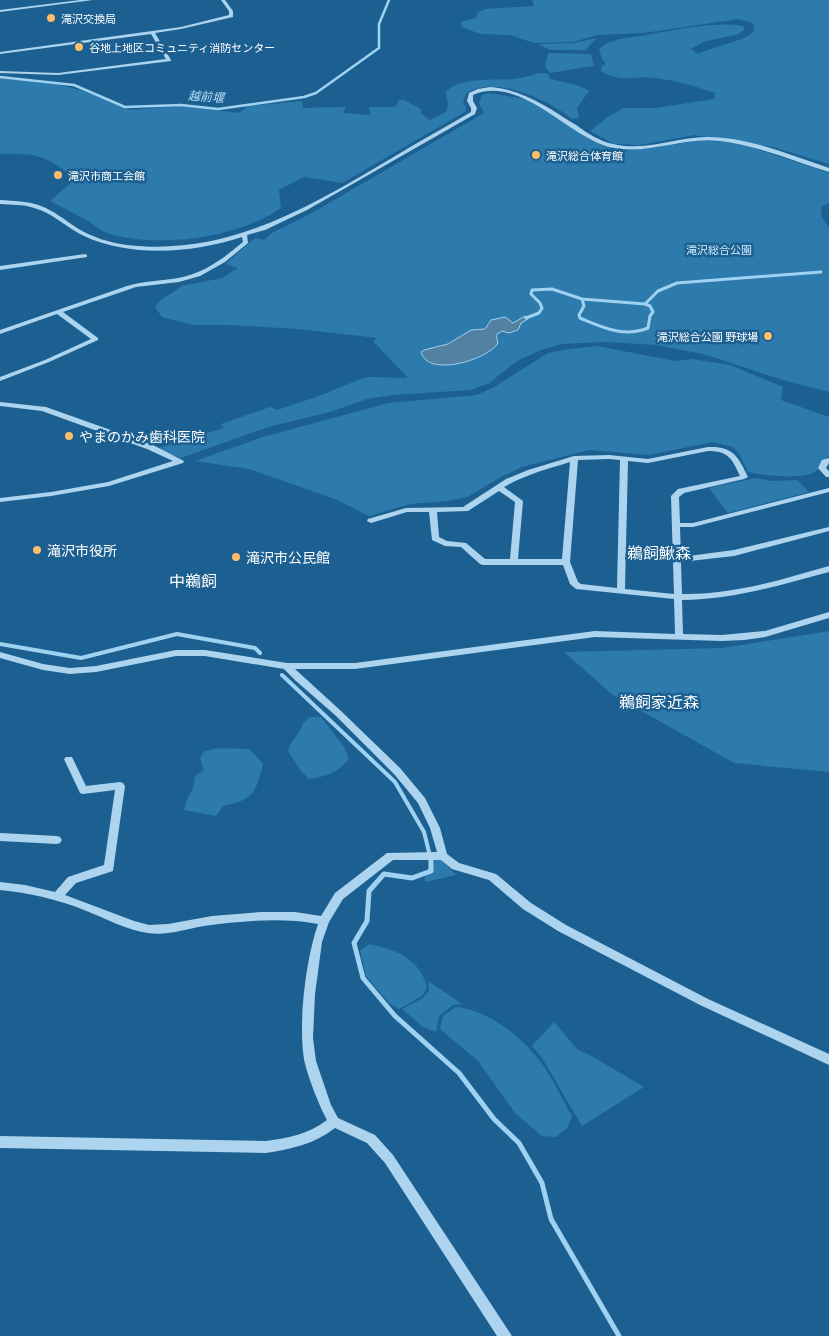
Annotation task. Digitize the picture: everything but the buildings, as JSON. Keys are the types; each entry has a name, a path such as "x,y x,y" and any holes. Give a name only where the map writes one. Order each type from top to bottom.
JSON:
{"street":[{"path":"0,12 90,0"},
{"path":"0,52 181,28 231,16 230,11 222,0"},
{"path":"0,72 58,74 169,60 152,32"},
{"path":"0,202 36,207 101,242 129,247 180,248 244,235 279,223 326,200 348,185 468,116 473,113 474,108 470,101 471,94 489,89 502,90 532,100 599,141 613,146 643,147 699,138 718,139 772,152 829,170"},
{"path":"0,332 136,285 179,280 206,272 227,259 246,242 244,235"},
{"path":"0,268 85,256"},
{"path":"0,379 96,339 58,312"},
{"path":"0,404 43,409 150,448 180,461 109,484 0,500"},
{"path":"370,521 406,510 466,509 499,487 531,472 574,458 609,457 658,460 717,448 727,451 733,455 744,477 676,493 675,496 679,636"},
{"path":"574,458 566,562 574,584 579,587 677,596 716,596 742,592 829,569"},
{"path":"621,591 624,459"},
{"path":"829,460 825,462 822,468 829,475"},
{"path":"499,487 519,501 514,561"},
{"path":"676,525 693,525 829,490"},
{"path":"433,509 435,538 439,541 463,545 483,562 566,562"},
{"path":"676,560 701,560 829,529"},
{"path":"0,655 43,667 70,671 96,669 176,653 204,653 287,666 355,666 595,634 744,637 765,634 829,615"},
{"path":"287,666 368,742 404,779 422,801 435,828 440,855"},
{"path":"57,897 72,880 109,868 120,786 83,790 69,759"},
{"path":"0,837 57,840"},
{"path":"505,1336 388,1159 370,1139 334,1122 326,1107 310,1061 307,1038 310,994 317,942 324,921 339,896 391,856 440,855 456,866 492,877 527,906 562,928 704,1002 829,1060"},
{"path":"0,886 27,888 85,905 147,929 166,930 198,923 231,919 308,917 324,921"},
{"path":"0,1142 266,1146 297,1143 323,1131 334,1122"}],"green space":[{"path":"532,0 829,0 829,164 773,147 694,135 639,145 614,144 590,131 609,116 624,108 656,108 714,99 715,93 670,80 621,78 608,75 601,71 602,66 606,64 602,59 599,49 607,43 620,39 698,26 729,25 743,26 745,29 739,34 703,42 691,49 698,54 747,36 754,32 753,23 738,19 644,33 598,35 573,42 534,43 510,35 480,34 462,27 461,22 476,18 477,13 485,9 534,6"},
{"path":"596,38 586,50 550,50 538,44 574,43"},
{"path":"548,53 591,54 594,66 550,73 545,67"},
{"path":"539,73 548,74 550,79 580,86 589,91 577,108 579,118 572,119 536,97 521,92 506,88 491,87 478,89 466,94 463,102 466,107 465,112 342,183 304,177 279,190 281,208 243,227 197,238 149,240 127,238 107,233 50,201 75,179 65,171 41,157 24,154 0,154 0,78 49,82 83,91 131,110 180,106 239,113 248,106 302,101 303,108 346,107 343,113 370,115 369,107 395,107 399,100 404,100 421,109 421,114 430,120 446,112 448,104 446,92 452,87 469,81 515,79"},
{"name":"滝沢総合公園","path":"488,93 532,100 560,119 577,125 593,140 604,143 611,149 626,151 704,140 742,144 829,173 829,203 821,207 822,217 829,228 829,392 783,380 703,354 656,345 606,342 561,344 541,350 519,360 490,383 471,390 393,395 367,399 330,412 268,427 181,458 155,449 224,428 221,424 270,407 277,410 361,379 369,377 408,378 373,341 378,338 298,329 194,325 162,317 155,307 161,300 182,286 222,278 238,268 225,264 255,238 264,240 272,233 310,214 484,113 479,103 482,95"},
{"path":"597,346 675,361 692,359 730,365 783,387 781,400 829,417 829,456 813,473 799,476 781,476 748,472 739,454 733,447 713,442 649,455 589,450 522,467 467,497 447,501 410,504 369,516 335,499 249,469 195,461 263,437 388,403 477,395 494,387 548,353"},
{"path":"756,478 772,481 797,480 809,492 728,513 709,488"},
{"path":"829,631 829,772 734,763 613,695 564,652 722,648"},
{"path":"310,717 321,717 344,747 349,759 331,773 309,779 300,770 288,751 303,723"},
{"path":"221,748 249,749 263,764 258,782 252,794 241,801 223,806 216,816 184,810 195,776 204,770 200,759 204,751"},
{"path":"436,859 441,859 456,875 425,882 425,875"},
{"path":"370,944 389,949 406,957 413,963 424,978 427,988 422,996 399,1009 390,1004 366,976 360,950"},
{"path":"428,981 462,1004 453,1005 439,1016 436,1032 423,1027 402,1009 423,998 429,990"},
{"path":"456,1007 479,1013 500,1024 536,1056 551,1077 572,1116 567,1128 556,1137 542,1136 515,1113 478,1061 440,1029 443,1016"},
{"path":"554,1022 578,1050 644,1087 582,1126 542,1058 532,1046"}],"shaded area":[{"path":"525,316 528,319 521,323 518,330 509,333 502,331 496,335 498,343 492,349 471,360 458,364 434,364 426,360 421,352 448,344 471,330 485,329 491,320 505,317 513,323"}],"waterway":[{"name":"越前堰","path":"0,77 74,85 125,107 181,105 218,109 304,97 316,93 379,48 379,24 389,0"},
{"path":"645,304 658,291 677,283 821,272"},
{"path":"526,318 539,313 542,308 540,303 531,294 532,290 552,289 582,299"},
{"path":"582,299 645,304"},
{"path":"582,299 584,306 579,315 580,318 622,332 639,331 648,328 650,316 653,312 650,306 645,304"},
{"path":"0,644 81,658 177,634 255,648 260,653"},
{"path":"282,675 395,782 424,832 431,860"},
{"path":"431,860 431,871 412,878 384,874 369,891 367,921 354,943 363,978 395,1016 459,1073 494,1119 519,1143 542,1183 551,1219 619,1336"}],"place":[{"name":"滝沢交換局","path":"51,18"},
{"name":"谷地上地区コミュニティ消防センター","path":"79,47"},
{"name":"滝沢総合体育館","path":"536,155"},
{"name":"滝沢市商工会館","path":"58,175"},
{"name":"滝沢総合公園 野球場","path":"768,336"},
{"name":"やまのかみ歯科医院","path":"69,436"},
{"name":"滝沢市役所","path":"37,550"},
{"name":"滝沢市公民館","path":"236,557"}],"district":[{"name":"鵜飼鰍森","path":"659,552"},
{"name":"中鵜飼","path":"193,580"},
{"name":"鵜飼家近森","path":"659,701"}]}
